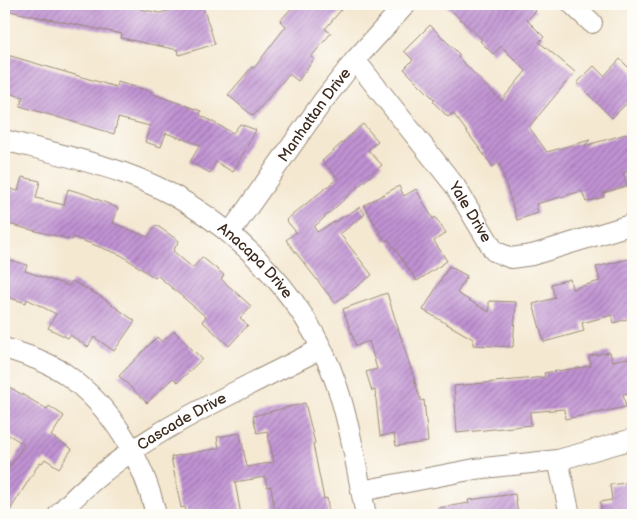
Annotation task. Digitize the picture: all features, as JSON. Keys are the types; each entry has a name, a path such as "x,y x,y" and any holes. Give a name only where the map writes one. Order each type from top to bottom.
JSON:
{"street":[{"name":"Manhattan Drive","path":"230,234 323,101 355,60 406,4"},
{"path":"572,4 592,23"},
{"name":"Yale Drive","path":"355,60 405,120 455,186 494,251 512,258 532,254 633,224"},
{"name":"Anacapa Drive","path":"4,140 121,172 164,190 205,214 230,234 277,281 299,310 336,384 348,424 366,515"},
{"path":"4,348 29,356 63,373 92,396 112,419 132,451 145,478 156,515"},
{"name":"Cascade Drive","path":"58,515 97,478 132,451 162,432 320,349"},
{"path":"361,491 475,469 558,460 633,439"},
{"path":"558,460 570,515"}],"building":[{"path":"4,4 141,4 140,9 160,13 191,4 202,4 215,44 179,55 178,50 121,38 122,34 4,10"},
{"path":"295,4 346,4 325,29 331,33 311,57 314,59 298,81 289,74 253,116 228,95 252,67 254,68 286,26 280,21"},
{"path":"444,4 529,4 536,11 527,20 544,37 539,42 575,72 529,127 547,152 590,140 584,146 633,132 633,170 623,173 627,186 603,193 604,197 586,202 582,191 536,204 538,213 517,220 499,162 493,167 453,113 448,117 433,102 435,100 404,69 413,60 404,51 430,25 501,101 526,71 501,46 493,54 480,41 482,39"},
{"path":"4,54 116,87 117,82 154,92 153,94 201,111 200,115 233,133 240,124 256,130 233,172 216,162 210,173 190,162 200,145 166,133 161,147 145,142 150,126 118,118 114,134 20,106 23,97 4,92"},
{"path":"620,59 633,72 633,97 612,118 577,83 594,66 604,76"},
{"path":"363,124 378,141 368,150 382,165 314,227 317,232 360,207 365,214 340,234 372,275 335,303 286,240 296,232 286,220 338,178 322,161"},
{"path":"22,177 40,181 36,198 64,205 68,189 118,208 113,223 148,237 156,225 179,241 173,251 193,268 202,257 224,275 221,279 251,306 240,318 248,325 229,346 202,321 206,317 157,275 155,278 121,255 73,237 72,240 4,223 4,187 18,191"},
{"path":"399,186 404,196 416,189 433,219 435,217 446,233 434,241 447,261 417,281 388,239 385,241 364,205"},
{"path":"4,258 27,265 25,271 69,286 72,281 100,296 135,321 114,351 94,337 88,347 70,335 68,338 48,328 56,314 27,299 26,303 4,296"},
{"path":"633,258 633,317 614,323 612,315 582,323 584,331 544,342 533,304 555,298 551,284 570,279 572,289 600,281 596,267"},
{"path":"449,266 467,276 457,293 489,312 489,301 516,302 513,347 473,345 473,339 423,310"},
{"path":"387,293 421,401 424,400 428,442 396,446 394,434 380,436 375,390 372,391 366,372 377,369 369,341 356,346 343,309"},
{"path":"174,331 202,359 178,382 173,378 147,403 119,376 157,337 162,342"},
{"path":"610,352 612,361 633,357 633,392 623,394 626,407 565,419 564,409 530,412 531,425 457,433 454,386 545,377 544,373 591,366 589,356"},
{"path":"4,384 47,409 49,406 64,416 51,436 72,449 59,468 45,459 42,463 40,462 7,515 4,515 4,476 24,444 4,432"},
{"path":"305,403 315,443 313,444 324,499 327,498 329,515 275,515 271,486 267,487 265,477 235,482 241,515 187,515 185,507 181,508 171,457 219,448 217,437 240,433 247,467 274,462 267,431 257,433 253,416"},
{"path":"633,482 633,515 602,515 600,502 612,500 610,485"},
{"path":"515,494 518,515 439,515 438,508 469,503 468,500"}]}
